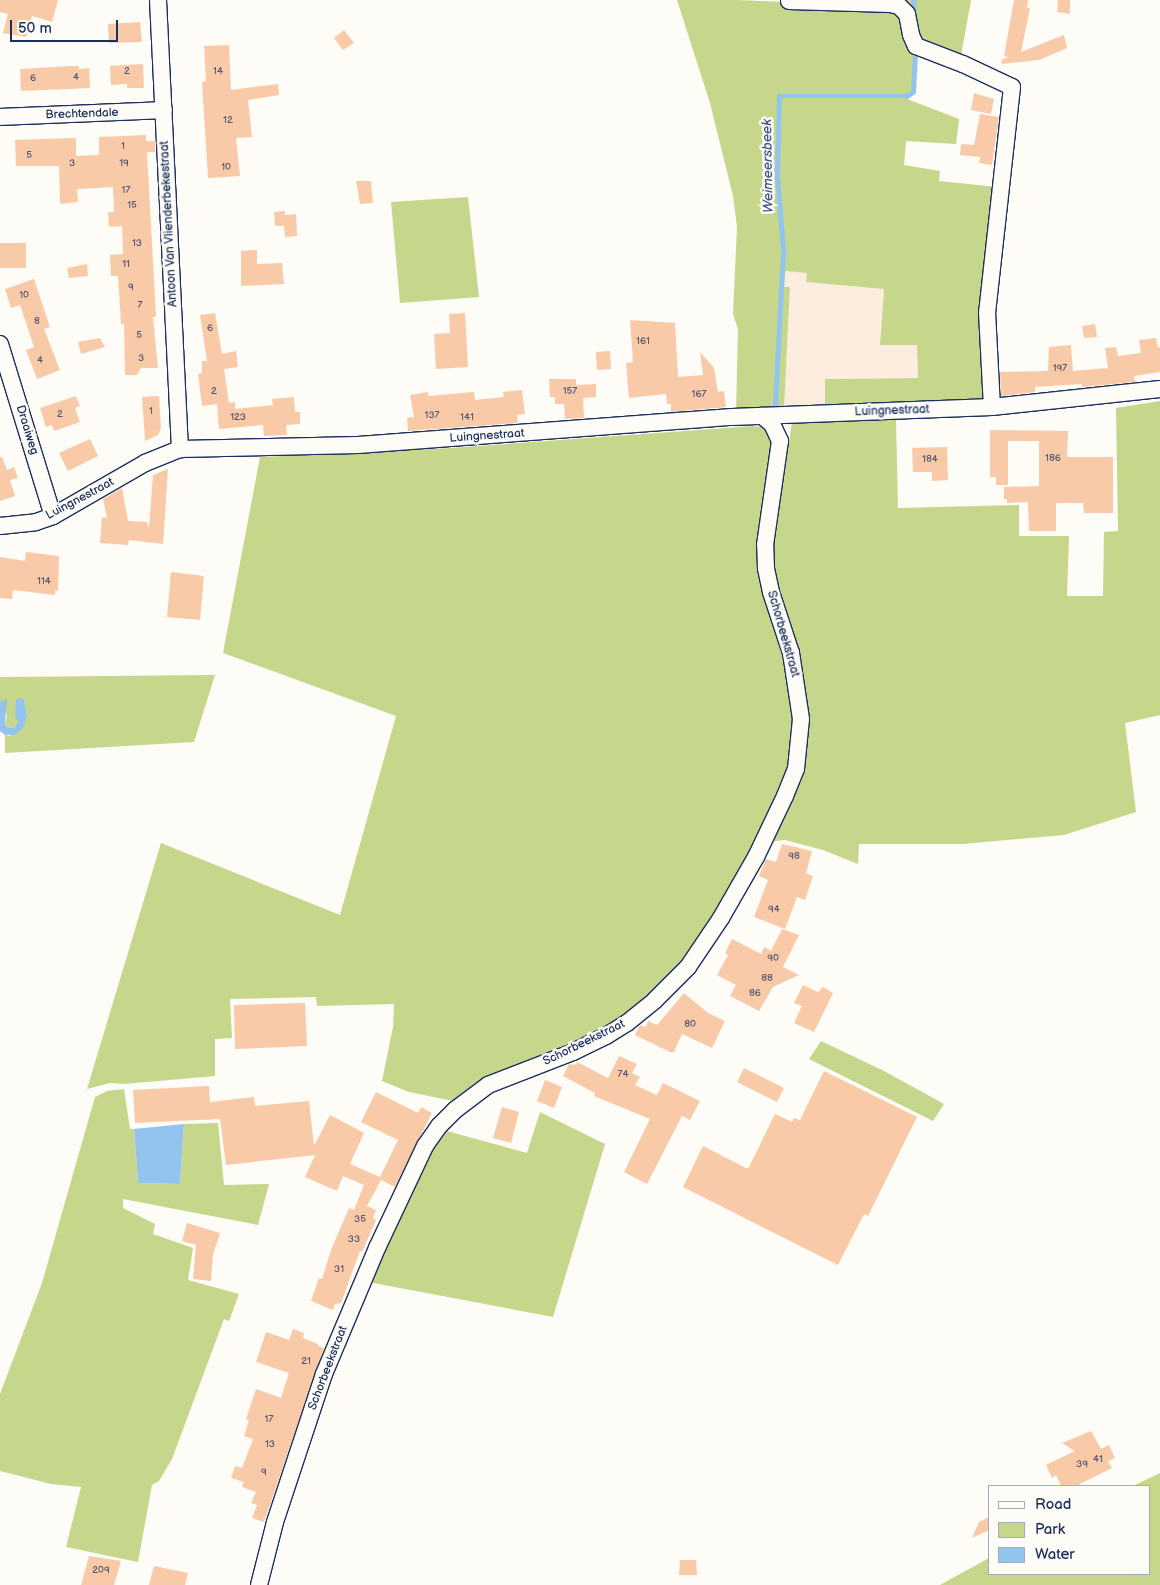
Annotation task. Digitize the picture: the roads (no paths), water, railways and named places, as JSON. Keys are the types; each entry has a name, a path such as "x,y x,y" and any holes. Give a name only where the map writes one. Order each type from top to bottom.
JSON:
{"street":[{"name":"Antoon Van Vlienderbekestraat","path":"155,1 164,110 180,449"},
{"path":"789,1 890,4 899,6 907,14 910,35 916,46 963,64 1012,87 987,312 992,408"},
{"name":"Brechtendale","path":"0,117 164,110"},
{"name":"Draaiweg","path":"0,344 53,516"},
{"name":"Luingnestraat","path":"0,526 36,522 53,516 145,463 180,449 358,446 762,416 992,408 1160,389"},
{"name":"Schorbeekstraat","path":"259,1585 275,1522 324,1374 377,1248 425,1146 439,1126 454,1110 488,1085 573,1052 606,1036 628,1023 655,1000 688,967 722,918 756,857 785,796 796,769 801,719 792,653 771,592 766,568 765,545 780,441 772,424 762,416"}],"water":[{"path":"22,698 27,715 23,728 15,735 5,735 0,731 0,702 7,699 5,724 7,727 14,728 18,723 15,715 16,699"},
{"path":"184,1124 180,1184 138,1183 134,1129"}],"waterway":[{"name":"Weimeersbeek","path":"914,0 914,15"},
{"name":"Weimeersbeek","path":"775,404 783,249 777,176 779,96 907,96 913,92 915,58"}]}
